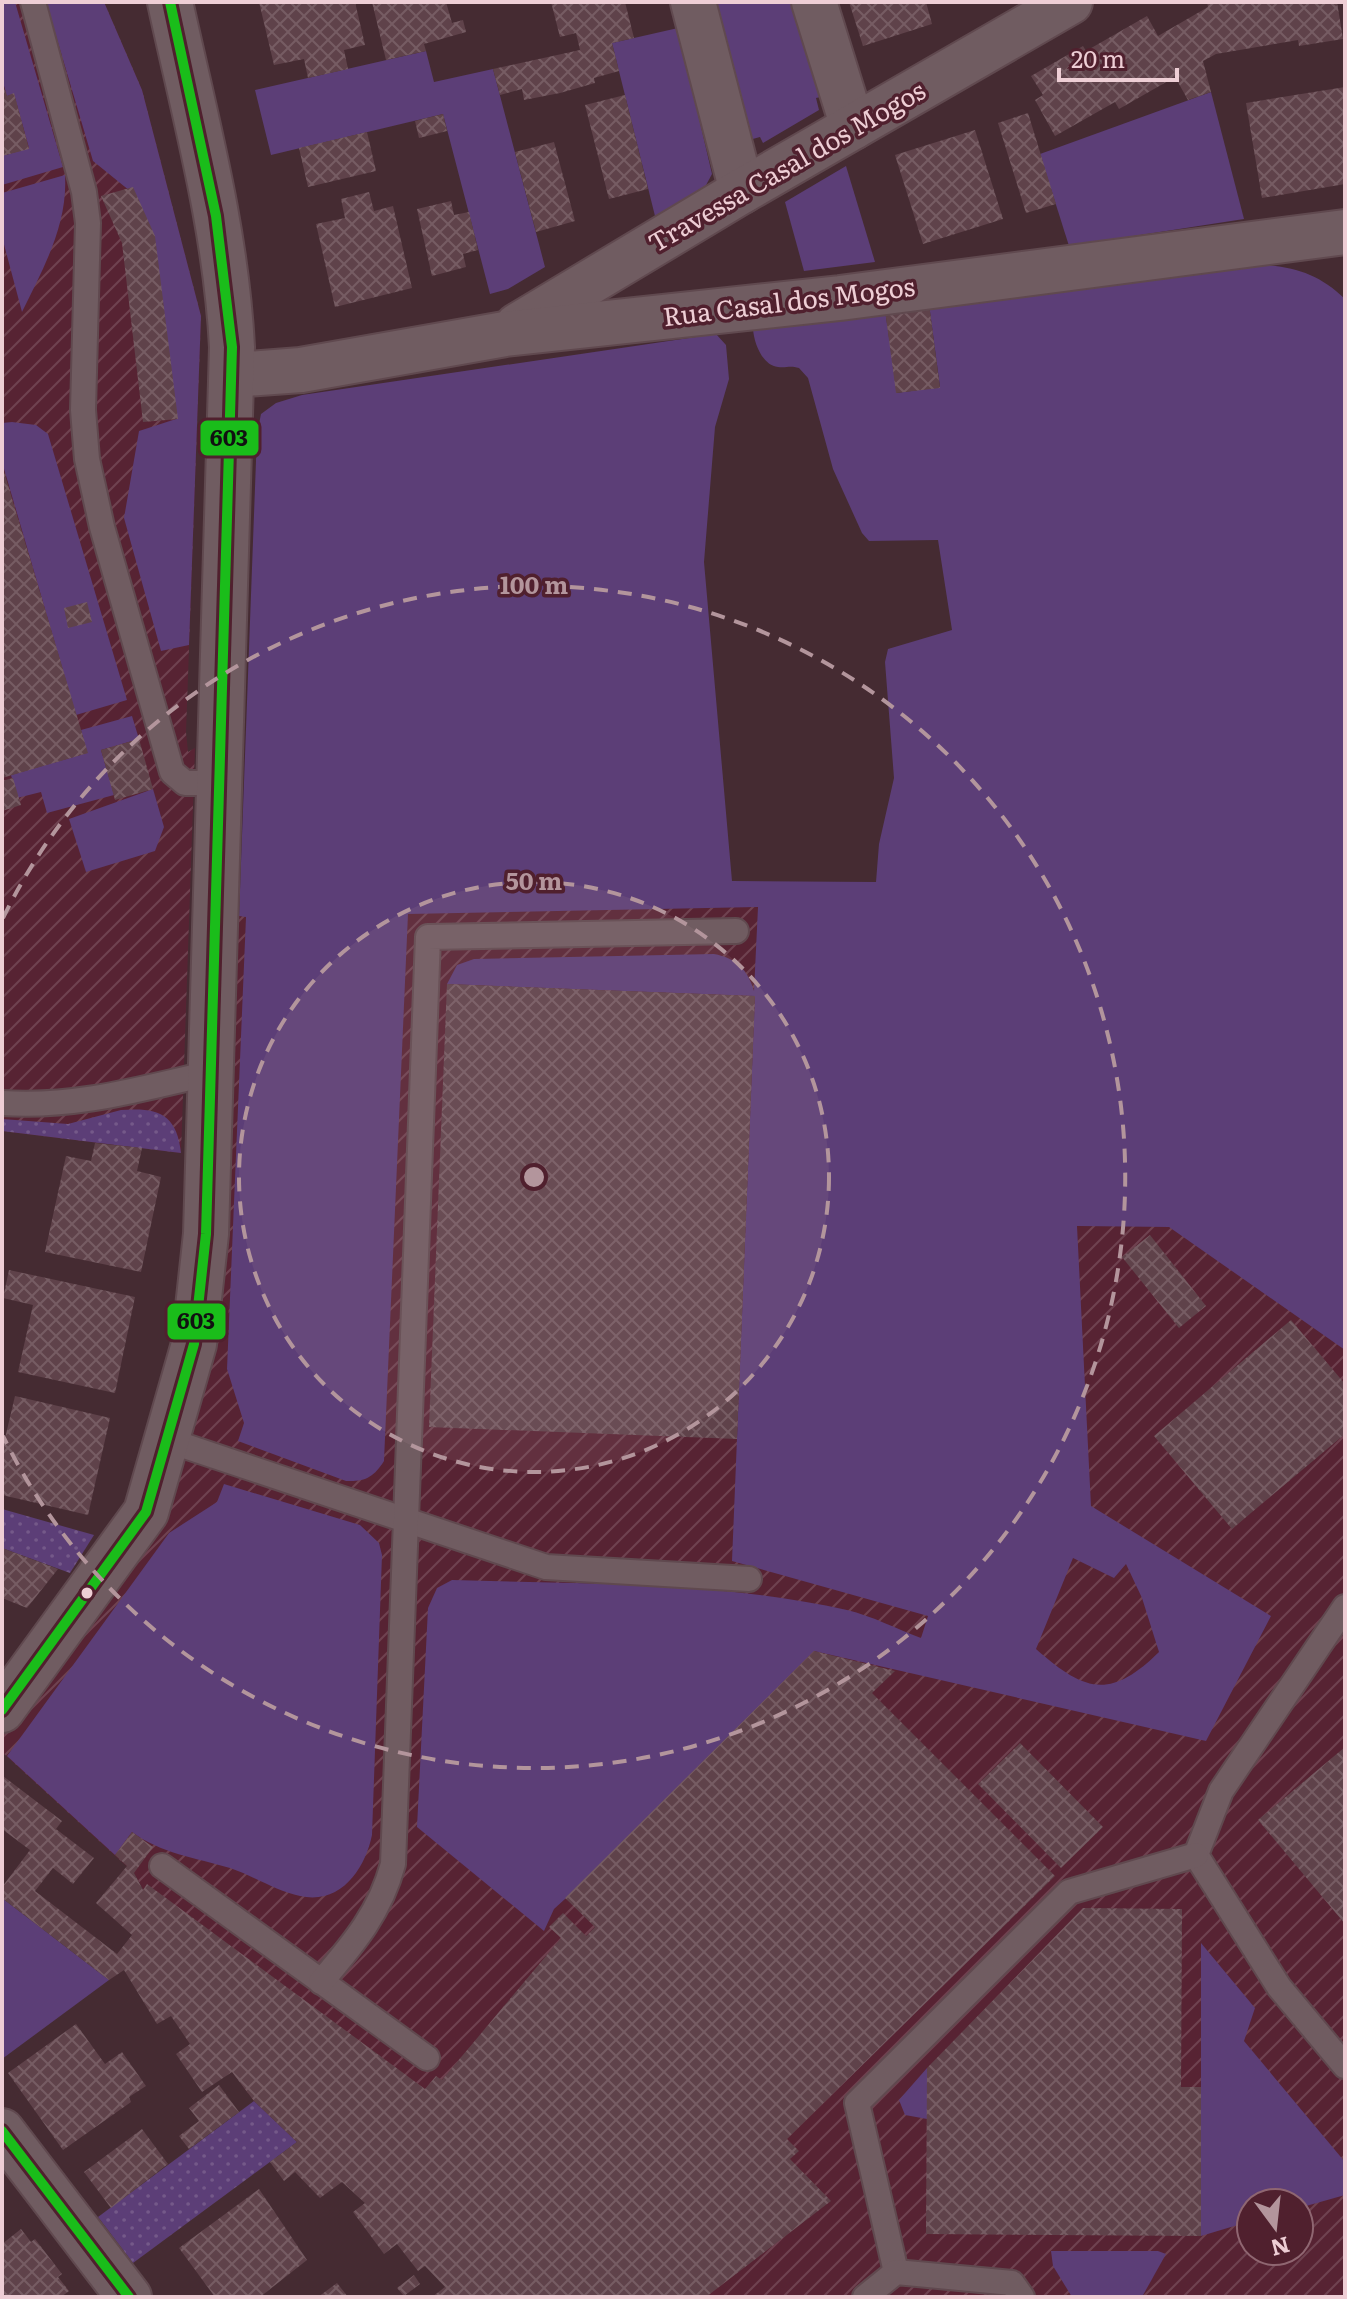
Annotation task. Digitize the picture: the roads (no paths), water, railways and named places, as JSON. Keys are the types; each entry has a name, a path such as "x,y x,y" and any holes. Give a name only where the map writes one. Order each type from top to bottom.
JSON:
{"street":[{"path":"2,1710 146,1512 194,1344 206,1234 233,375 226,267 216,205 170,2"},
{"path":"693,2 742,191"},
{"path":"814,2 853,127"},
{"name":"Travessa Casal dos Mogos","path":"505,334 742,191 1070,2"},
{"name":"Rua Casal dos Mogos","path":"233,375 301,370 505,334 840,298 1345,232"},
{"path":"2,2131 129,2297"}],"lane":[{"path":"33,2 84,192 88,223 83,410 87,459 102,527 172,772 185,783 221,783"},
{"path":"321,1982 368,1926 385,1894 393,1864 409,1521 407,1441 428,937 736,931"},
{"path":"2,1103 48,1106 80,1102 211,1073"},
{"path":"167,1440 546,1567 749,1579"},
{"path":"1196,1855 1221,1791 1345,1607"},
{"path":"1196,1855 1279,1987 1345,2066"},
{"path":"896,2272 857,2103 1069,1892 1196,1855"},
{"path":"162,1866 427,2058"},
{"path":"865,2297 896,2272 1012,2283 1022,2297"}]}
